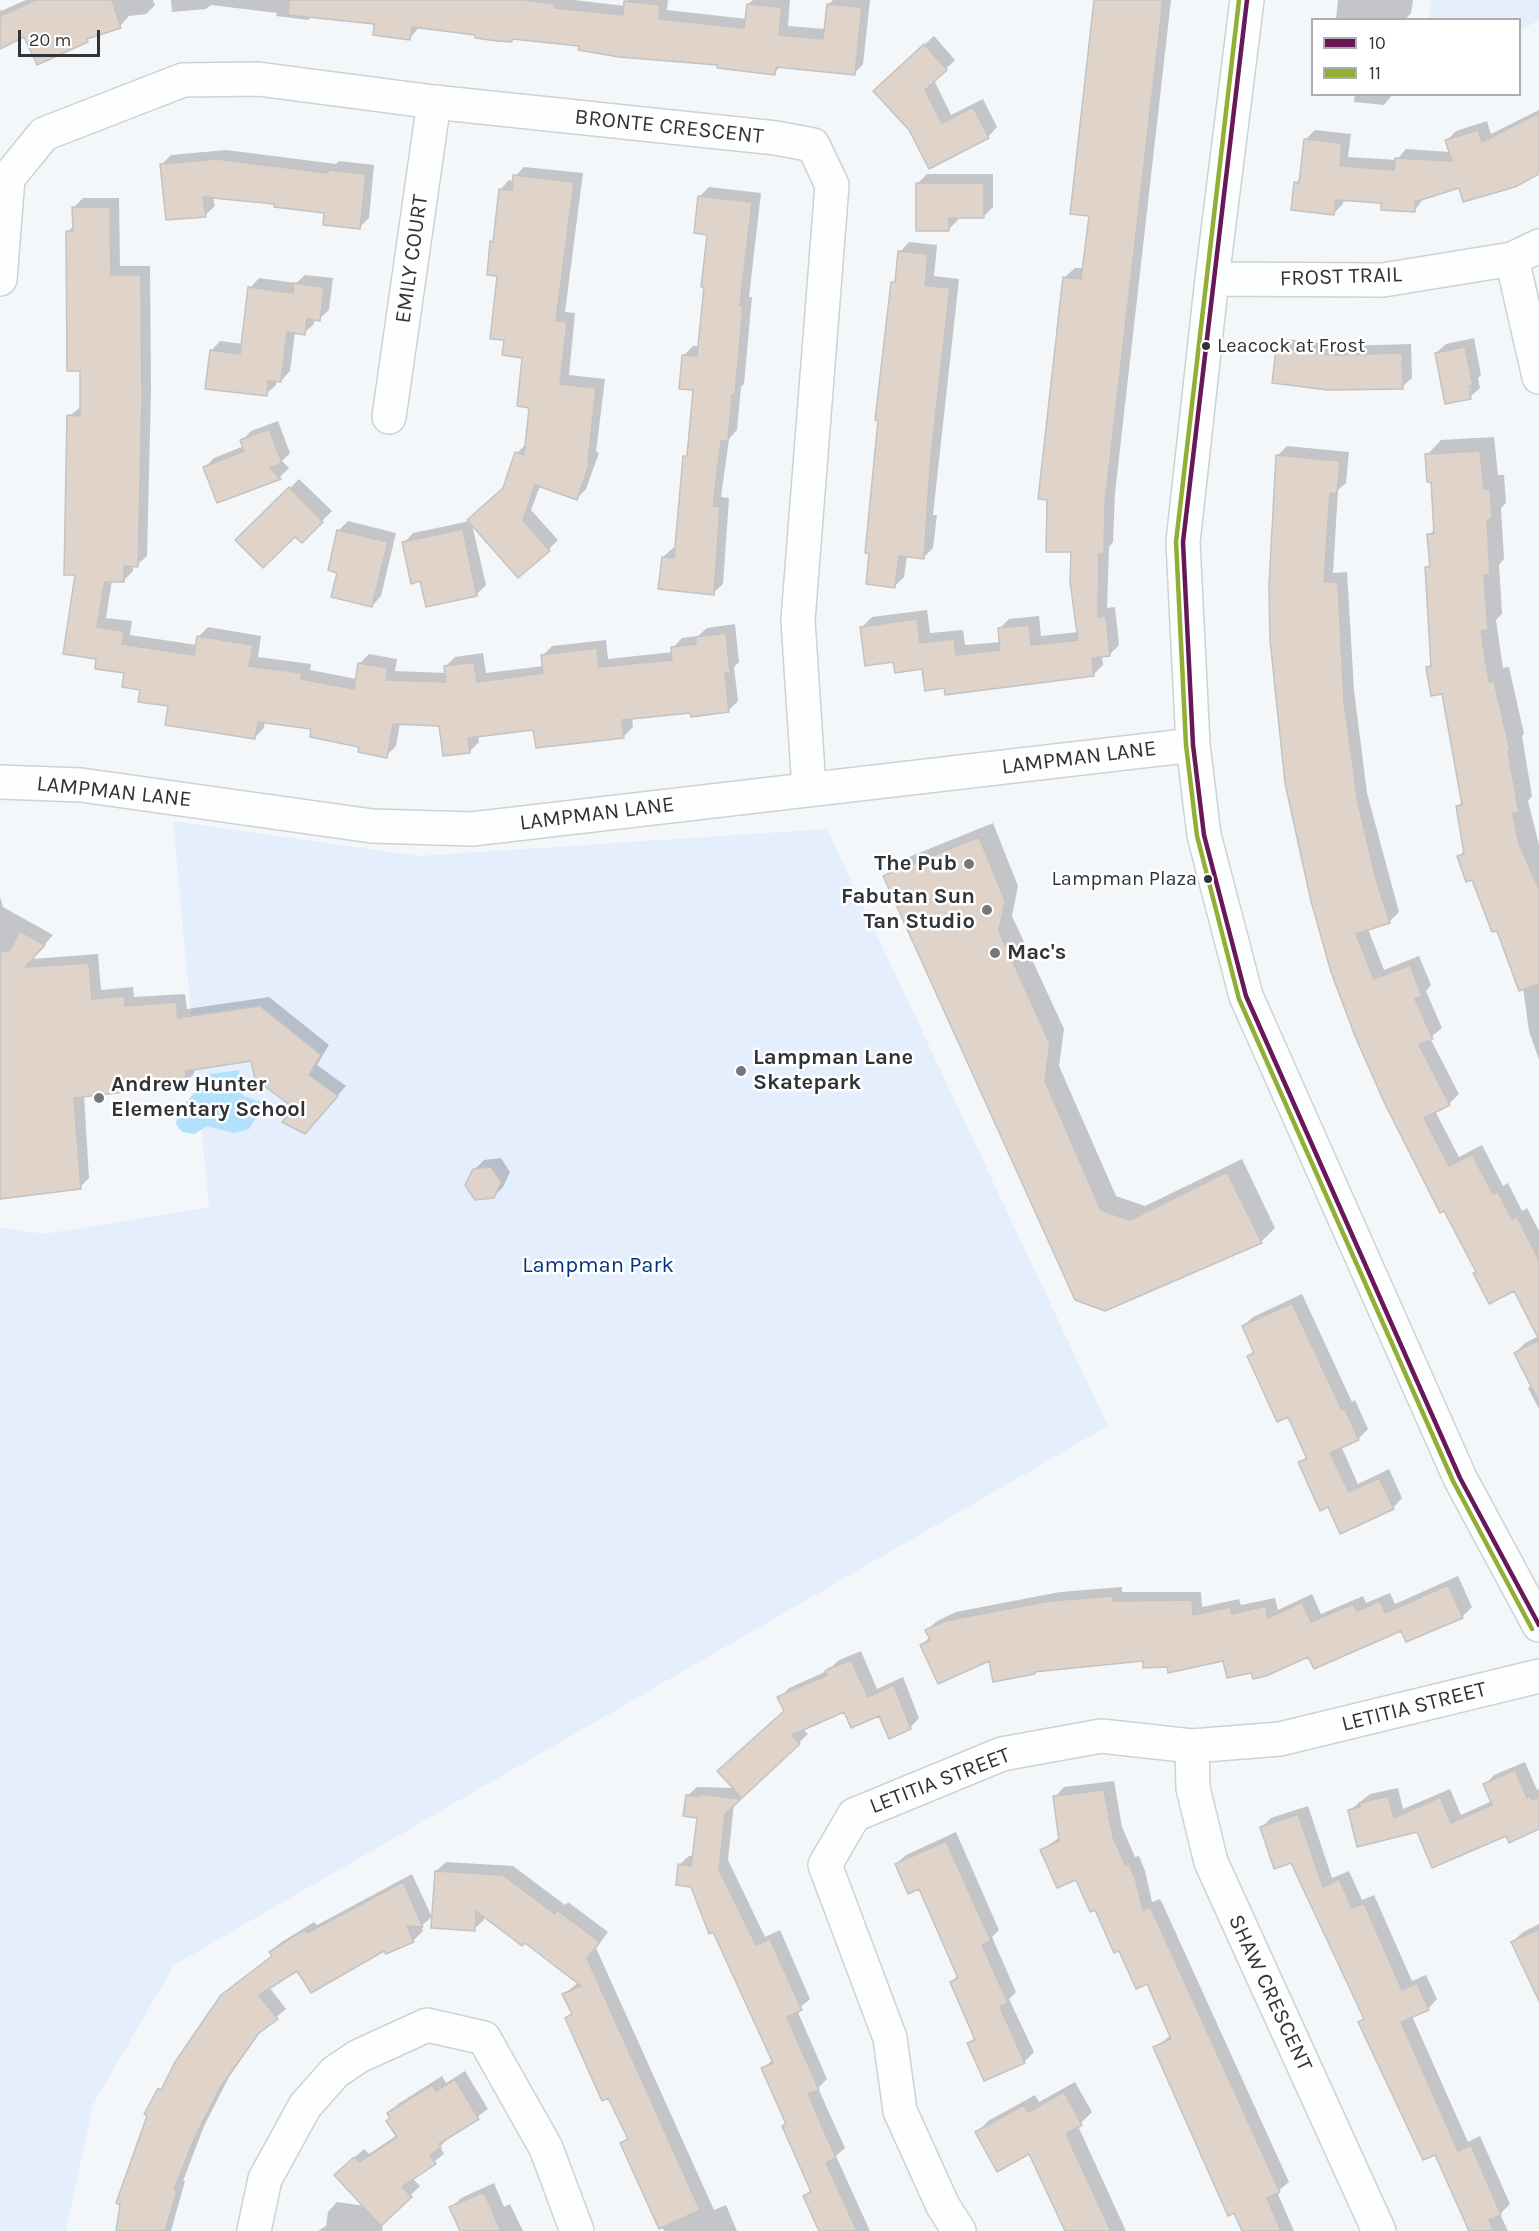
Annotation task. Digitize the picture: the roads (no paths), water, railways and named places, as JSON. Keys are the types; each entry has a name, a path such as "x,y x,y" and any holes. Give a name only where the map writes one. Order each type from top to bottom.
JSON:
{"street":[{"path":"1247,0 1212,279 1183,542 1193,745 1204,835 1246,996 1460,1478 1539,1625"},
{"name":"BRONTE CRESCENT","path":"0,279 8,178 44,134 183,80 258,79 434,102 776,138 813,145 832,185 798,620 809,789"},
{"name":"EMILY COURT","path":"389,417 434,102"},
{"path":"1526,252 1539,377"},
{"name":"FROST TRAIL","path":"1212,279 1383,280 1526,252"},
{"name":"LAMPMAN LANE","path":"0,782 81,785 372,826 472,829 1193,745"},
{"name":"LETITIA STREET","path":"958,2231 943,2206 900,2111 890,2038 825,1865 854,1815 1002,1754 1101,1736 1192,1746 1280,1739 1539,1676"},
{"name":"SHAW CRESCENT","path":"1192,1746 1193,1788 1211,1862 1379,2231"},
{"path":"254,2231 265,2179 305,2106 335,2072 359,2056 427,2025 484,2038 546,2148 577,2231"}],"water":[{"path":"239,1070 240,1087 244,1096 263,1103 262,1115 256,1117 249,1129 234,1133 207,1126 194,1134 182,1132 176,1124 178,1112 210,1074"}],"place":[{"name":"Leacock at Frost","path":"1206,346"},
{"name":"The Pub","path":"969,864"},
{"name":"Lampman Plaza","path":"1208,879"},
{"name":"Fabutan Sun Tan Studio","path":"987,910"},
{"name":"Mac's","path":"995,953"},
{"name":"Lampman Lane Skatepark","path":"741,1071"},
{"name":"Andrew Hunter Elementary School","path":"99,1098"}],"park label":[{"name":"Lampman Park","path":"598,1266"}]}
